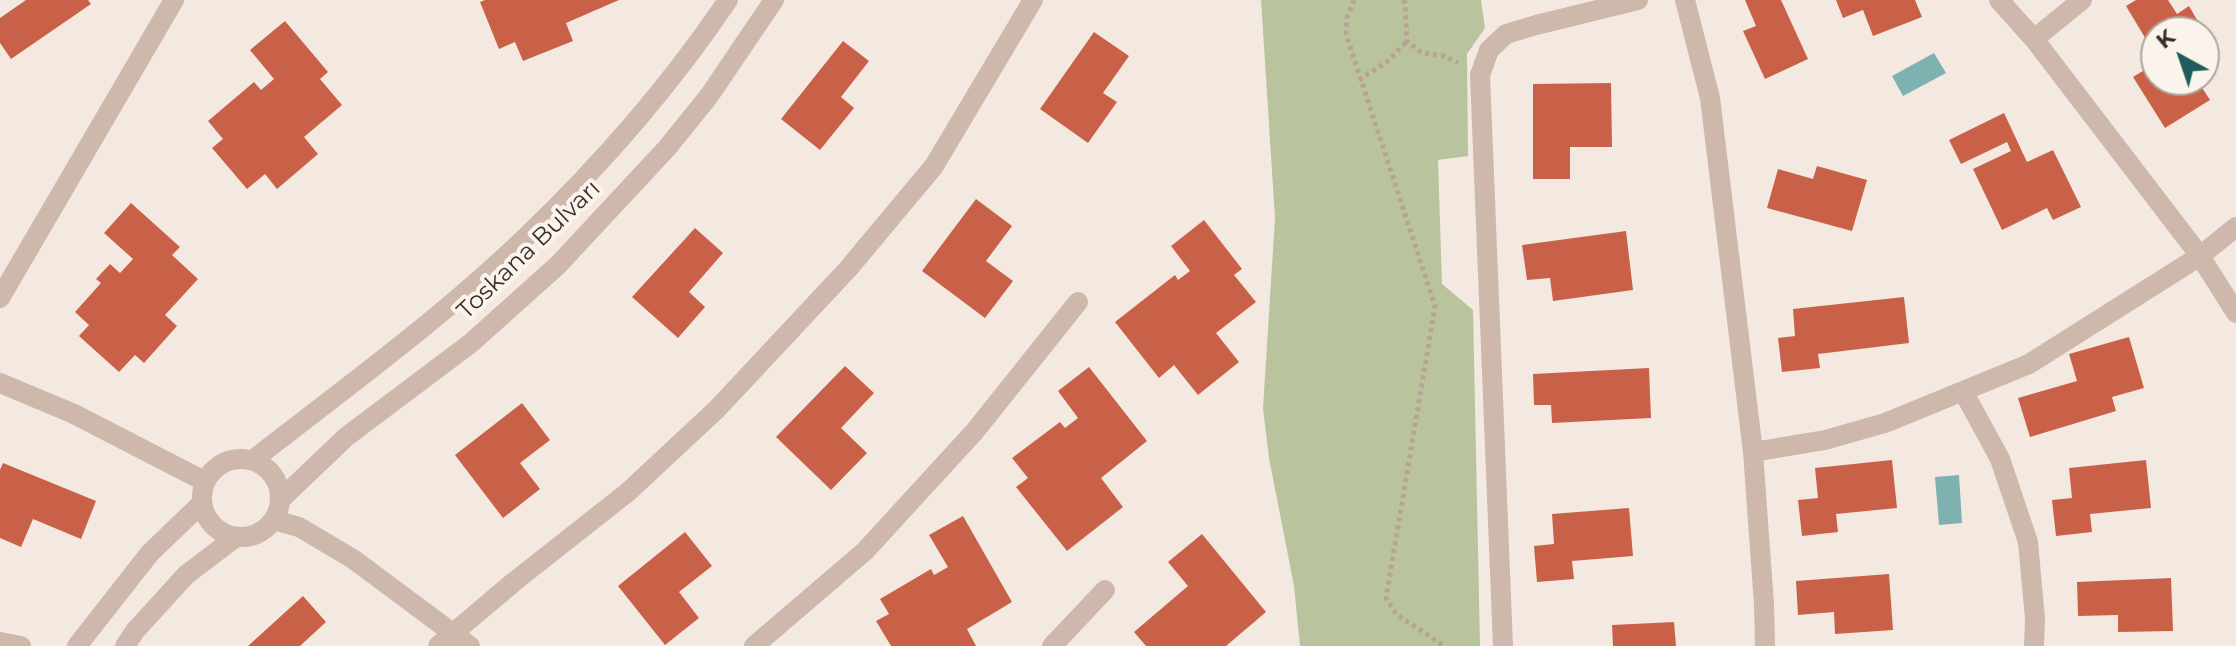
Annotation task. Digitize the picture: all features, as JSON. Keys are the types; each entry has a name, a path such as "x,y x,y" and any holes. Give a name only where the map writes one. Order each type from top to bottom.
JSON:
{"street":[{"path":"0,298 174,0"},
{"name":"Toskana Bulvarı","path":"204,481 226,461 239,458 253,460 424,326 526,237 635,123 728,0"},
{"name":"Toskana Bulvarı","path":"274,520 280,500 346,437 471,343 558,265 667,148 709,96 774,0"},
{"path":"0,383 74,414 204,481 201,504 205,516 224,534 249,537 261,532 274,520 299,527 353,559 454,641 628,492 717,409 848,269 934,166 1033,0"},
{"path":"1503,646 1480,75 1489,50 1506,34 1638,0"},
{"path":"1685,0 1710,98 1753,452 1765,646"},
{"path":"1999,0 2034,39 2200,256 2236,313"},
{"path":"2034,39 2082,0"},
{"path":"1753,452 1825,440 1885,423 2029,364 2200,256 2236,227"},
{"path":"754,646 865,551 975,431 1078,302"},
{"path":"1963,391 2000,459 2028,542 2035,619 2034,646"},
{"path":"253,460 273,475 279,487 280,500"},
{"path":"77,646 150,553 201,504"},
{"path":"125,646 186,575 236,537"},
{"path":"1052,646 1105,590"},
{"path":"0,642 21,646"}],"path":[{"path":"1354,0 1347,18 1346,34 1435,306 1386,598 1396,614 1444,646"},
{"path":"1359,80 1388,61 1407,41 1403,0"},
{"path":"1407,41 1422,53 1444,56 1480,75"}],"green space":[{"path":"1261,0 1481,0 1485,28 1467,54 1468,156 1438,160 1442,284 1473,310 1480,646 1300,646 1294,586 1269,458 1263,408 1275,218"}],"water":[{"path":"1934,53 1946,73 1903,96 1892,76"},
{"path":"1959,475 1962,523 1939,525 1935,477"}],"building":[{"path":"26,0 88,0 91,4 11,59 0,43 0,18"},
{"path":"619,0 566,23 573,41 523,61 515,42 499,49 480,2"},
{"path":"1745,0 1781,0 1808,59 1765,79 1743,31 1756,26"},
{"path":"1836,0 1915,0 1922,17 1873,36 1863,10 1843,18"},
{"path":"2136,0 2168,0 2177,14 2189,6 2195,16 2140,16 2140,29 2126,6"},
{"path":"285,21 328,72 320,79 342,105 304,137 318,154 277,189 265,174 247,189 212,148 223,139 208,121 254,82 261,90 274,79 250,50"},
{"path":"1094,32 1129,56 1103,93 1117,102 1088,143 1040,109"},
{"path":"843,41 869,61 841,97 854,108 820,150 781,119"},
{"path":"2140,73 2140,88 2133,77"},
{"path":"1611,83 1612,147 1570,147 1570,179 1533,179 1533,84"},
{"path":"2145,96 2207,96 2210,100 2165,128"},
{"path":"2004,113 2027,162 2053,150 2081,207 2053,220 2047,208 2002,230 1973,169 2011,151 2007,142 1961,164 1949,140"},
{"path":"1817,166 1867,180 1852,231 1767,208 1778,169 1813,179"},
{"path":"976,199 1012,226 986,261 1013,281 985,318 922,271"},
{"path":"131,203 180,247 172,255 198,279 165,315 177,326 144,363 135,355 119,372 79,336 89,325 75,312 101,283 96,279 110,264 120,273 133,259 104,233"},
{"path":"1204,220 1242,269 1234,275 1256,302 1216,333 1239,362 1198,395 1174,365 1159,378 1115,322 1175,275 1178,280 1190,271 1171,246"},
{"path":"695,228 723,253 689,292 705,307 678,338 632,297"},
{"path":"1626,231 1633,290 1553,301 1550,278 1527,280 1522,245"},
{"path":"1904,297 1909,343 1818,354 1820,368 1782,372 1778,338 1795,336 1793,309"},
{"path":"2129,337 2144,388 2112,397 2116,411 2030,437 2018,398 2077,381 2069,354"},
{"path":"845,366 874,393 841,428 867,453 831,490 776,437"},
{"path":"1089,367 1147,441 1101,478 1123,507 1067,551 1016,487 1028,478 1012,458 1060,422 1065,428 1078,418 1058,391"},
{"path":"1649,368 1651,418 1552,423 1551,405 1534,405 1533,374"},
{"path":"522,403 550,440 520,463 540,489 503,518 455,455"},
{"path":"1892,460 1897,508 1836,514 1838,532 1802,536 1798,500 1818,498 1815,468"},
{"path":"2146,460 2151,508 2090,514 2092,532 2056,536 2052,500 2072,498 2069,468"},
{"path":"3,463 96,501 81,539 33,519 21,547 0,538 0,470"},
{"path":"1629,508 1633,556 1572,561 1574,579 1537,582 1534,546 1554,544 1552,514"},
{"path":"963,516 1012,602 967,629 976,646 891,646 876,621 889,614 880,599 931,569 934,575 948,567 929,535"},
{"path":"685,532 712,566 679,592 699,618 665,645 618,586"},
{"path":"1202,534 1266,612 1226,646 1146,646 1134,632 1188,586 1168,562"},
{"path":"1889,574 1893,630 1835,634 1834,612 1798,615 1796,581"},
{"path":"2171,578 2173,631 2118,632 2118,615 2078,616 2077,582"},
{"path":"303,596 326,622 300,646 248,646"},
{"path":"1674,622 1676,646 1613,646 1612,625"}]}
